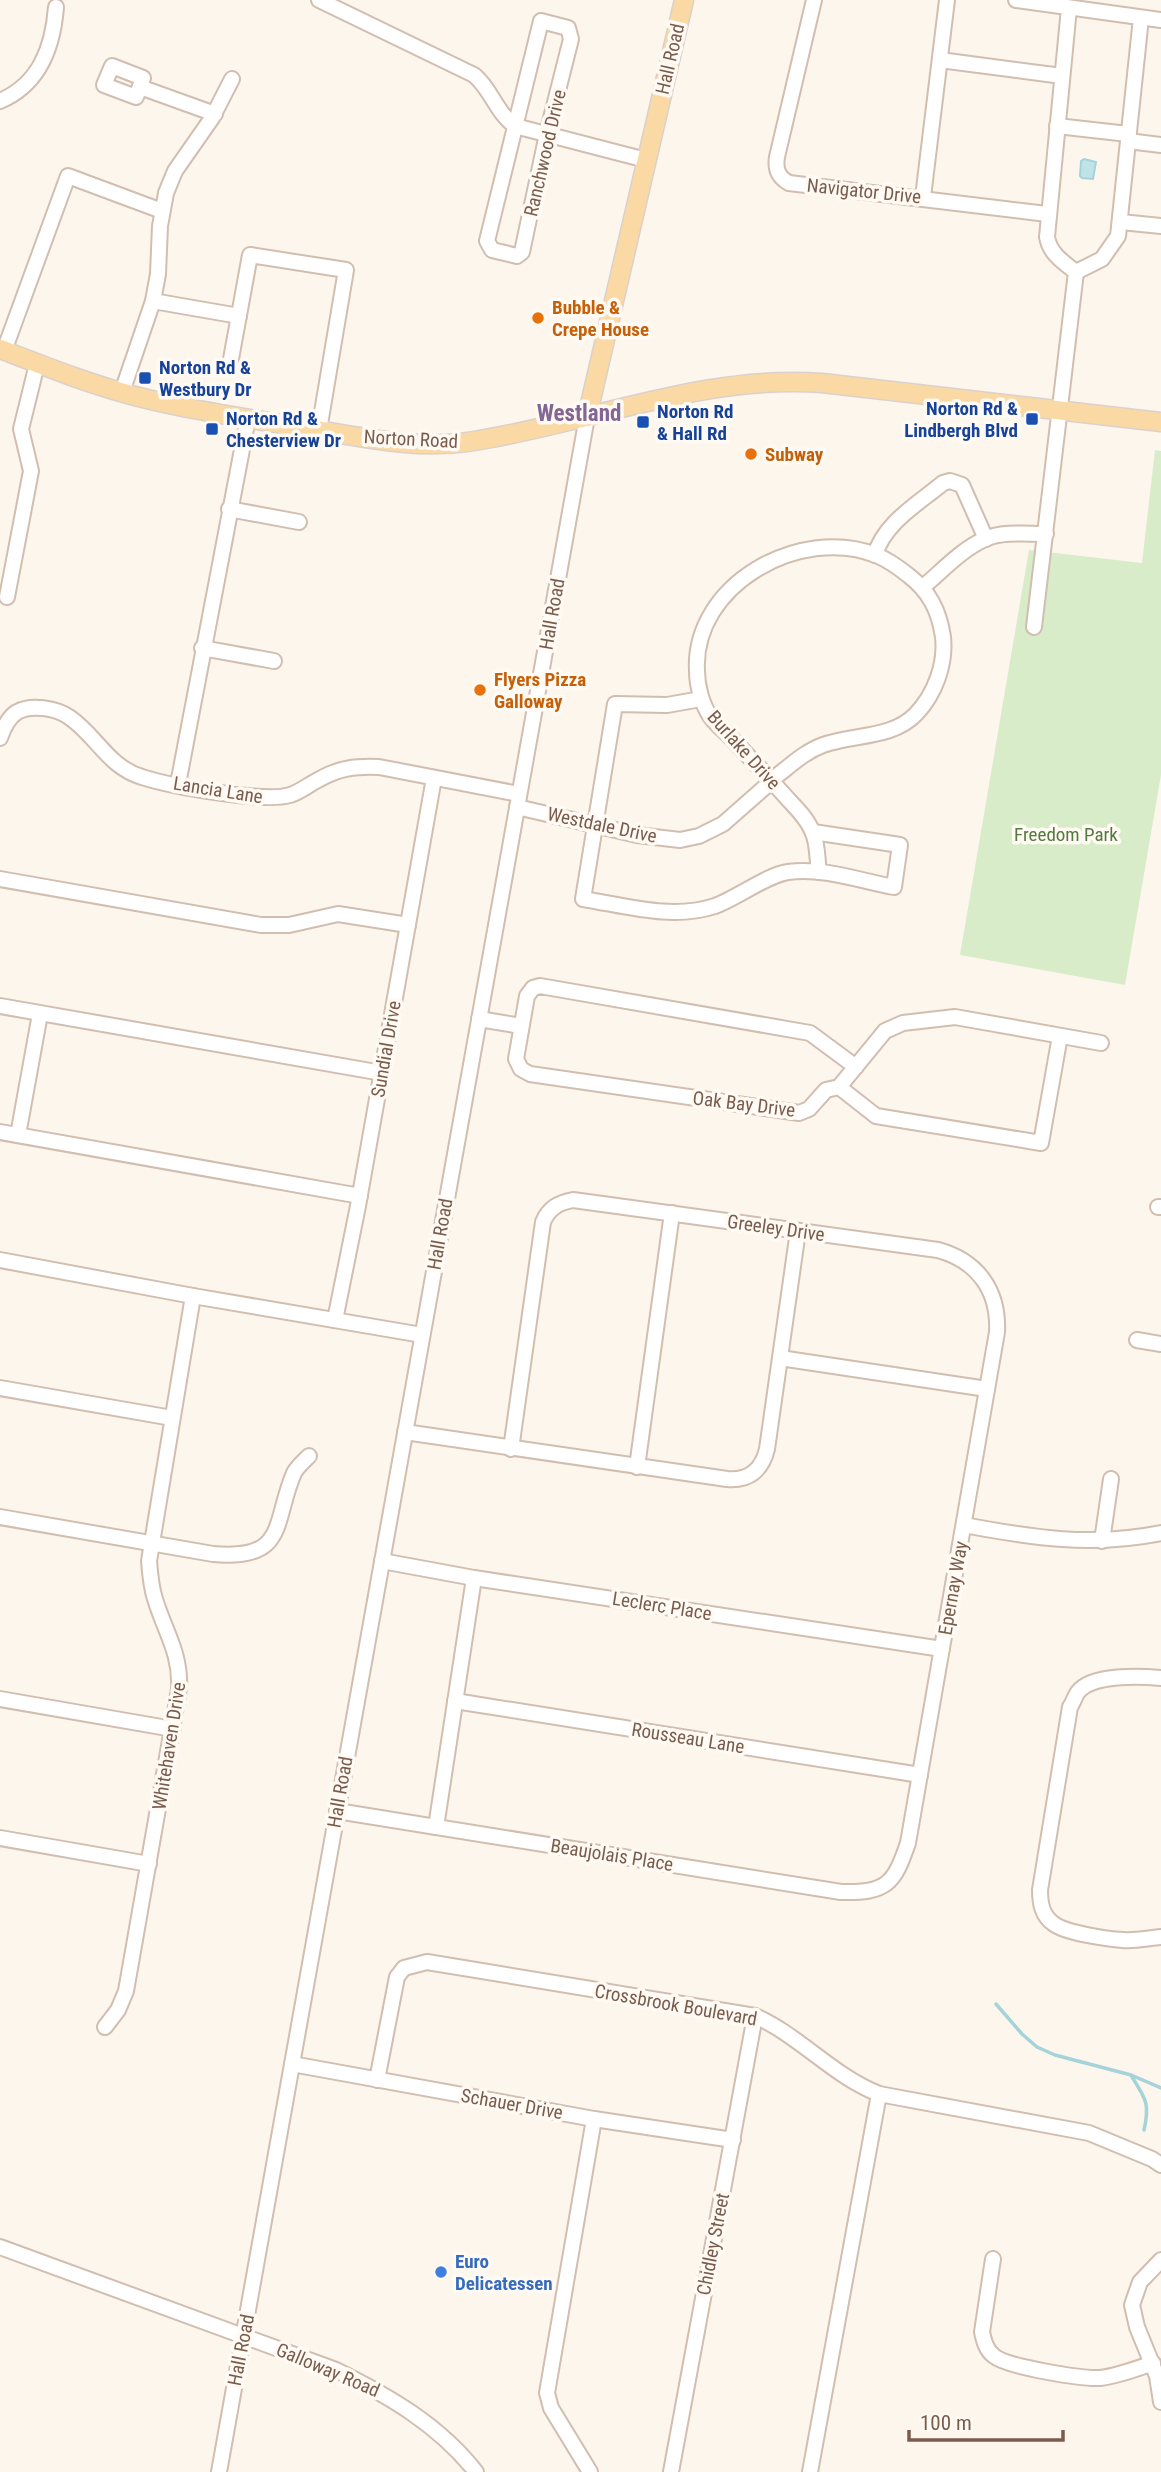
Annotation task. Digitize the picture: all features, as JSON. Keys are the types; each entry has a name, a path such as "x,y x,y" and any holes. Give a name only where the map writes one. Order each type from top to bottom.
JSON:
{"main road":[{"name":"Hall Road","path":"587,417 684,0"},
{"name":"Norton Road","path":"2,350 122,392 248,418 420,444 455,444 714,388 786,381 1161,422"}],"street":[{"path":"319,0 474,75 484,83 499,112 516,127 646,160"},
{"name":"Navigator Drive","path":"814,0 777,157 778,173 789,183 1047,214"},
{"path":"923,197 947,0"},
{"path":"1016,0 1161,20"},
{"path":"0,101 24,87 40,67 51,44 56,7"},
{"path":"1069,8 1047,214 1048,244 1057,258 1076,272"},
{"path":"1076,272 1101,259 1118,236 1141,18"},
{"name":"Ranchwood Drive","path":"541,21 568,28 572,39 547,134 522,252 517,256 492,250 487,241 516,127 541,21"},
{"path":"940,60 1062,76"},
{"path":"122,392 153,301 158,274 162,211 175,171 215,114 232,79"},
{"path":"140,87 215,114"},
{"path":"1056,126 1161,145"},
{"path":"2,350 68,176 162,211"},
{"path":"1121,222 1161,226"},
{"path":"231,359 250,255 346,270 319,430"},
{"path":"1034,626 1076,272"},
{"path":"153,301 239,316"},
{"path":"7,597 31,471 21,429 37,364"},
{"name":"Hall Road","path":"219,2472 587,417"},
{"path":"178,784 248,418"},
{"path":"875,555 878,544 899,519 943,483 950,481 962,485 986,539"},
{"path":"229,509 299,522"},
{"path":"923,587 968,549 986,539 1014,533 1045,534"},
{"name":"Burlake Drive","path":"819,872 813,832 797,809 710,716 701,699 696,673 700,643 708,619 720,601 735,586 762,566 775,559 819,548 875,555 894,564 923,587"},
{"name":"Westdale Drive","path":"518,801 596,825 656,838 680,840 699,836 723,824 771,780 807,752 842,739 895,729 914,717 923,707 931,695 943,662 944,644 941,623 923,587"},
{"path":"202,648 274,661"},
{"path":"701,699 667,705 615,704 583,899 671,914 679,913 716,905 785,872 819,872 894,887 900,845 813,832"},
{"name":"Lancia Lane","path":"0,738 16,712 35,708 53,710 68,716 105,754 129,772 144,778 252,797 273,798 289,795 346,768 379,767 434,778 518,801"},
{"name":"Sundial Drive","path":"335,1320 360,1196 434,778"},
{"path":"0,879 261,925 289,925 327,915 338,915 408,925"},
{"path":"479,1020 521,1026 529,992 540,986 552,986 810,1033 856,1067"},
{"path":"0,1006 382,1073"},
{"path":"18,1135 40,1014"},
{"name":"Oak Bay Drive","path":"521,1026 516,1059 521,1069 530,1074 799,1113 808,1109 826,1090 839,1087 885,1031 903,1023 955,1017 1101,1043"},
{"path":"839,1087 876,1116 1041,1143 1060,1036"},
{"path":"0,1132 360,1196"},
{"name":"Greeley Drive","path":"511,1449 543,1222 552,1208 562,1202 573,1200 672,1213 949,1253 974,1268 988,1286"},
{"path":"637,1467 672,1213"},
{"path":"405,1432 736,1480 748,1477 760,1466 767,1450 798,1231"},
{"path":"0,1260 422,1335"},
{"name":"Epernay Way","path":"886,1885 896,1874 908,1843 964,1525 998,1317 988,1286"},
{"name":"Whitehaven Drive","path":"105,2026 118,2010 126,1991 173,1729 180,1672 177,1655 154,1597 149,1561 193,1296"},
{"path":"1137,1340 1161,1345"},
{"path":"780,1358 987,1389"},
{"path":"0,1388 172,1418"},
{"path":"0,1517 230,1555 248,1553 260,1547 278,1530 295,1471 309,1456"},
{"path":"1102,1541 1111,1479"},
{"path":"964,1525 1040,1539 1102,1541 1161,1533"},
{"name":"Leclerc Place","path":"382,1561 474,1578 942,1649"},
{"path":"436,1827 474,1578"},
{"path":"1161,1678 1094,1681 1079,1691 1074,1699 1070,1707 1040,1890 1044,1915 1054,1925 1067,1930 1124,1940 1161,1937"},
{"path":"0,1699 173,1729"},
{"name":"Rousseau Lane","path":"455,1701 920,1775"},
{"name":"Beaujolais Place","path":"337,1811 841,1892 875,1889 886,1885"},
{"path":"0,1838 149,1864"},
{"name":"Crossbrook Boulevard","path":"377,2080 397,1978 404,1968 414,1963 427,1962 755,2016 776,2026 860,2087 879,2094 1089,2133 1161,2165"},
{"name":"Chidley Street","path":"671,2472 755,2016"},
{"name":"Schauer Drive","path":"292,2064 594,2119 733,2140"},
{"path":"810,2472 879,2094"},
{"path":"590,2472 551,2408 547,2393 594,2119"},
{"name":"Galloway Road","path":"0,2247 336,2370 387,2396 424,2421 476,2472"},
{"path":"993,2259 982,2332 984,2341 994,2356 1010,2364 1096,2378 1153,2364"},
{"path":"1161,2260 1140,2282 1132,2305 1137,2328 1157,2376 1161,2402"}],"green space":[{"name":"Freedom Park","path":"1155,450 1161,451 1161,775 1125,985 960,955 1029,550 1142,563"}],"water":[{"path":"1084,159 1096,162 1093,179 1080,176 1081,161"}],"waterway":[{"path":"996,2004 1037,2047 1055,2055 1131,2075 1161,2088"},
{"path":"1132,2077 1146,2102 1144,2130"}],"place":[{"name":"Bubble & Crepe House","path":"538,318"},
{"name":"Norton Rd & Westbury Dr","path":"145,378"},
{"name":"Norton Rd & Lindbergh Blvd","path":"1032,419"},
{"name":"Norton Rd & Hall Rd","path":"643,422"},
{"name":"Norton Rd & Chesterview Dr","path":"212,429"},
{"name":"Subway","path":"751,454"},
{"name":"Flyers Pizza Galloway","path":"480,690"},
{"name":"Euro Delicatessen","path":"441,2272"}],"district":[{"name":"Westland","path":"579,413"}]}
